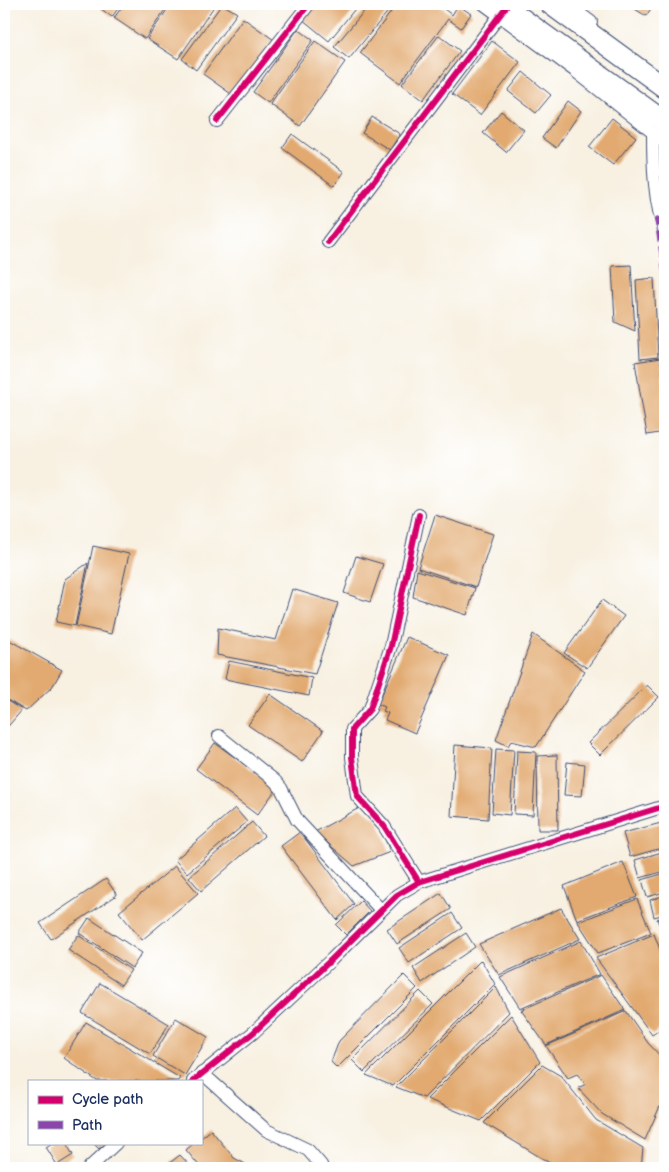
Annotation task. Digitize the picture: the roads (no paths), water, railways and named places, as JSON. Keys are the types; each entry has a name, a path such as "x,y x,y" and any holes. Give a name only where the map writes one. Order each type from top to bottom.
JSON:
{"highway":[{"path":"550,4 665,88"},
{"path":"503,8 659,127"}],"street":[{"path":"217,121 309,4"},
{"path":"328,242 503,8 484,4"},
{"path":"567,4 665,77"},
{"path":"659,127 665,142"},
{"path":"659,127 654,190 659,217 665,233"},
{"path":"419,515 391,646 370,709 352,729 352,757 356,796 384,826 419,882"},
{"path":"219,736 281,788 298,820 381,910"},
{"path":"198,1077 254,1032 397,895 419,882 665,806"},
{"path":"202,1080 266,1130 308,1150 321,1165 320,1168"},
{"path":"88,1168 115,1144"}]}
